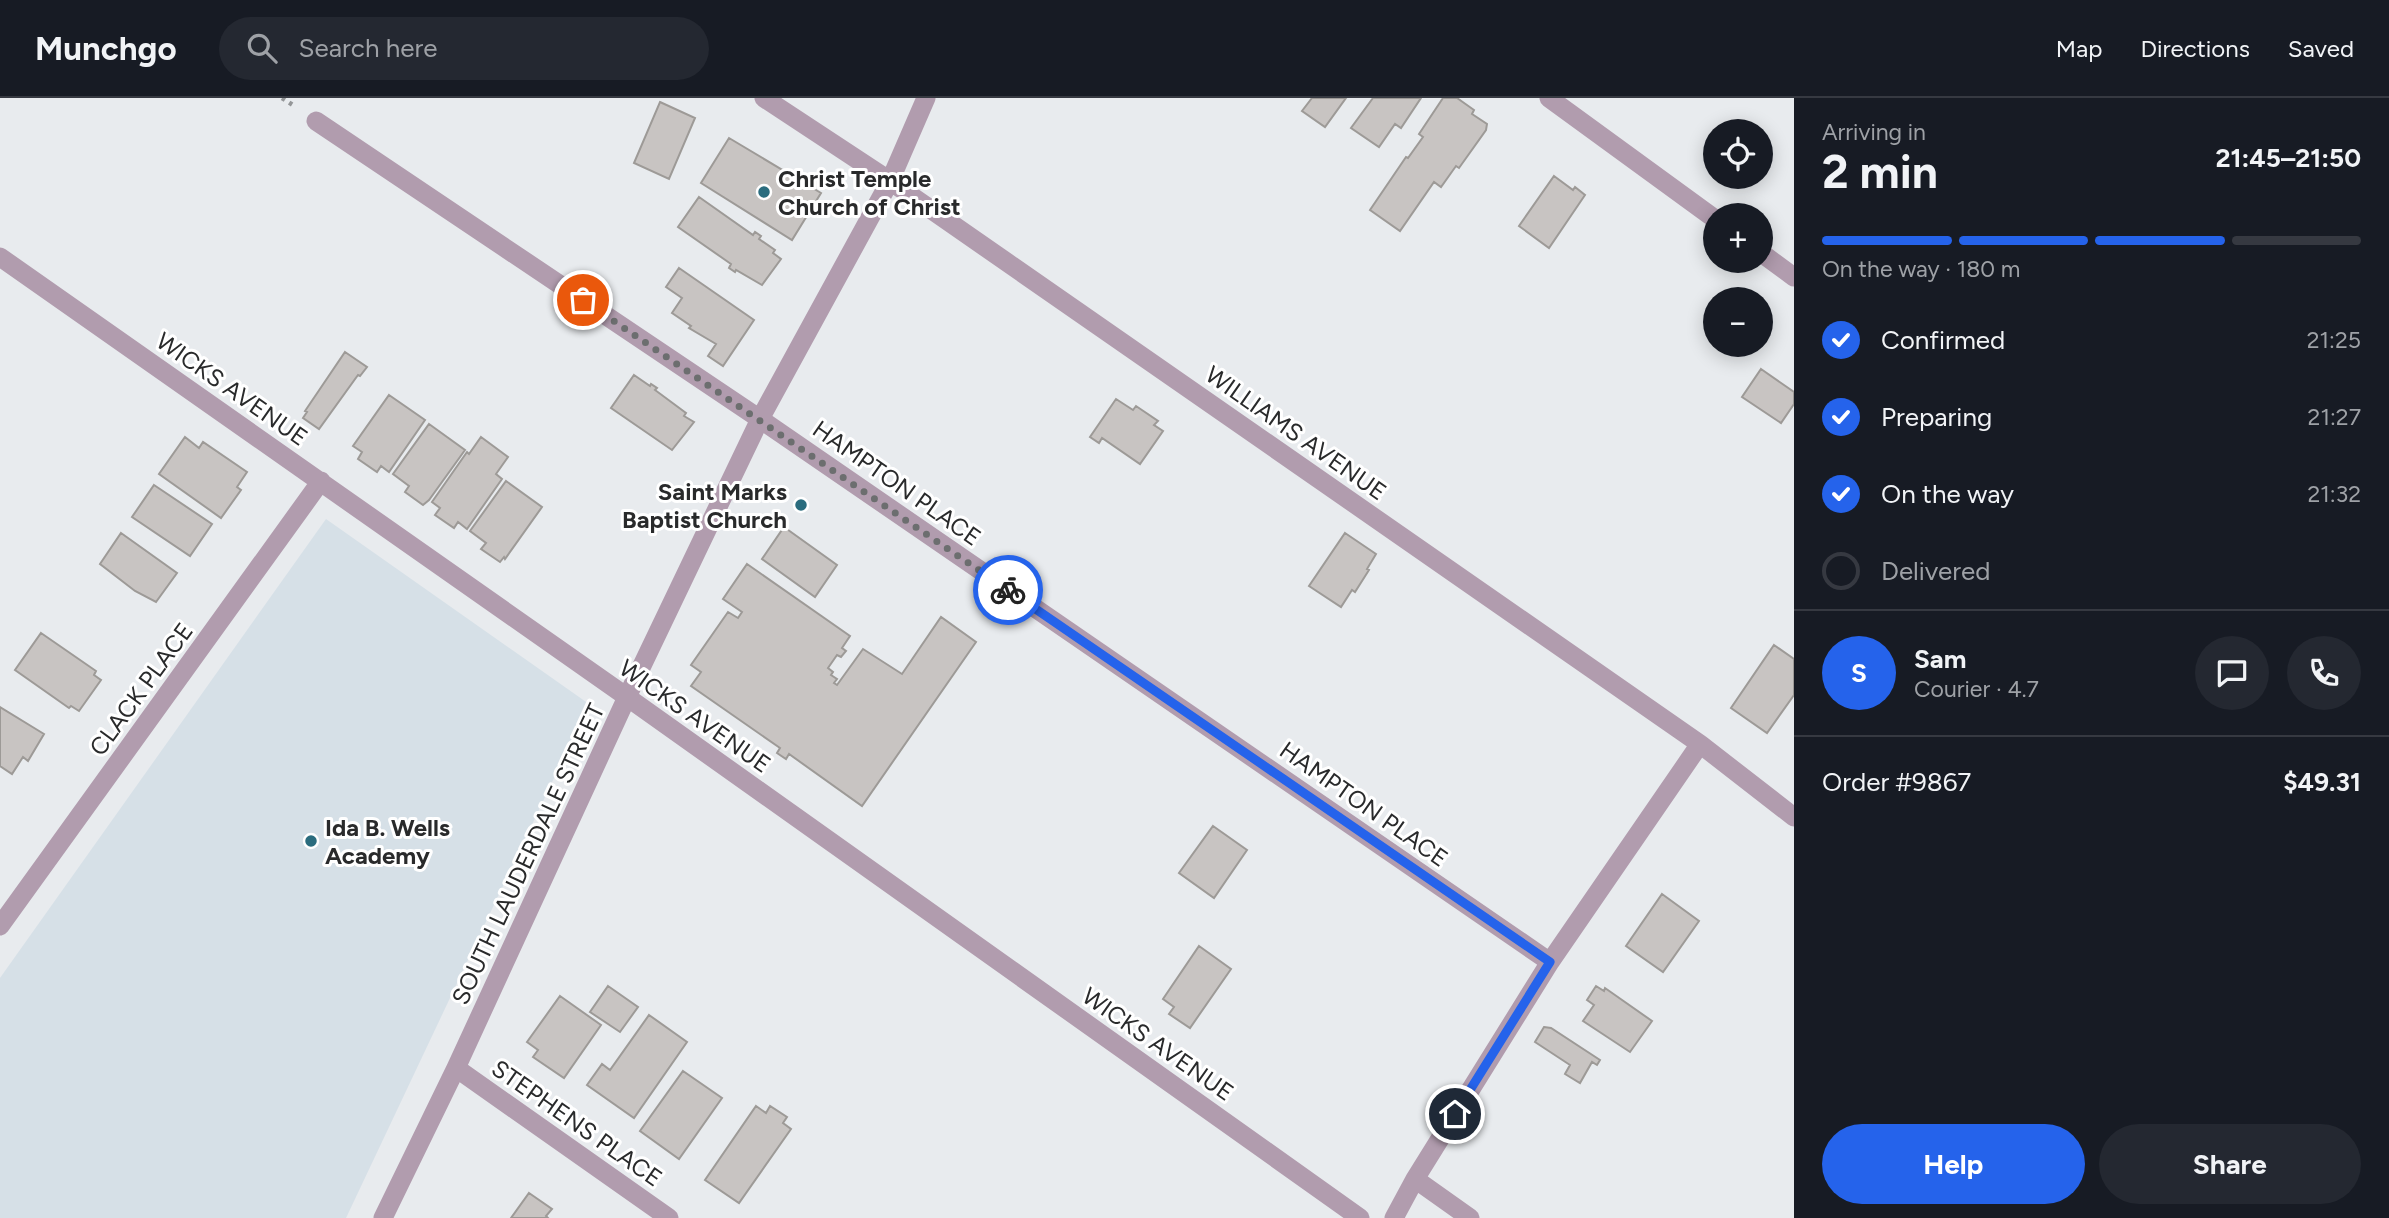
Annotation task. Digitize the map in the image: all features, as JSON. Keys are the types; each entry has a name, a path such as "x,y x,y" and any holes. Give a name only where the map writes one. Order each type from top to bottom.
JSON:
{"street":[{"name":"WILLIAMS AVENUE","path":"764,98 890,181 1700,744 1794,817"},
{"name":"SOUTH LAUDERDALE STREET","path":"383,1218 760,419 890,181 926,98"},
{"path":"1549,98 1703,210"},
{"name":"HAMPTON PLACE","path":"316,121 760,419 1550,962"},
{"name":"WICKS AVENUE","path":"0,257 627,697 1360,1218"},
{"path":"1773,262 1794,277"},
{"name":"CLACK PLACE","path":"0,926 321,481"},
{"path":"1394,1218 1415,1179 1550,962 1700,744"},
{"name":"STEPHENS PLACE","path":"456,1068 669,1218"},
{"path":"1415,1179 1470,1218"}],"shaded area":[{"name":"Ida B. Wells Academy","path":"326,519 589,704 346,1218 0,1218 0,978"}],"building":[{"path":"1312,98 1346,98 1325,127 1302,111"},
{"path":"1373,98 1421,98 1401,128 1395,124 1379,147 1351,128"},
{"path":"1443,98 1457,98 1474,110 1472,114 1487,124 1486,130 1459,168 1456,166 1441,187 1434,182 1400,231 1370,210 1423,137 1419,134"},
{"path":"660,102 695,118 669,179 634,163"},
{"path":"729,138 821,193 792,240 701,183"},
{"path":"1554,176 1585,195 1549,248 1519,226"},
{"path":"699,197 753,235 755,232 761,236 759,239 775,250 773,253 781,259 762,285 729,268 731,264 678,227"},
{"path":"679,268 754,320 723,366 708,356 716,344 689,328 691,326 672,313 682,298 666,287"},
{"path":"345,352 367,367 358,375 319,429 303,418 307,412 305,411"},
{"path":"1761,369 1794,392 1794,404 1781,423 1742,397"},
{"path":"634,375 657,388 655,390 694,422 672,450 611,408"},
{"path":"389,395 425,420 389,472 381,466 377,472 358,459 362,452 353,446"},
{"path":"1116,399 1133,410 1136,406 1158,421 1154,425 1163,431 1140,464 1102,438 1099,443 1090,437"},
{"path":"429,424 465,450 423,505 405,492 409,486 393,474"},
{"path":"185,437 199,448 203,442 247,472 237,487 241,490 221,518 159,474"},
{"path":"481,437 508,457 496,474 502,479 467,529 458,522 454,528 435,515 440,508 432,502 467,452 469,454"},
{"path":"506,481 542,507 505,559 504,557 500,562 481,549 486,543 470,531"},
{"path":"154,485 212,524 190,556 132,517"},
{"path":"784,527 837,565 815,597 762,559"},
{"path":"121,533 177,573 156,602 135,591 100,564"},
{"path":"1345,533 1376,554 1355,592 1352,590 1341,607 1309,586"},
{"path":"747,564 850,636 842,648 846,651 841,657 837,655 828,668 833,672 831,675 837,679 834,683 837,685 863,649 902,674 941,617 976,642 862,806 789,754 786,759 777,753 780,748 691,686 701,672 691,665 728,612 738,618 742,612 723,599"},
{"path":"41,633 96,671 94,675 101,680 79,711 71,706 69,708 15,670"},
{"path":"1774,645 1794,659 1794,695 1767,733 1731,708"},
{"path":"0,707 44,734 28,761 23,757 12,774 0,766"},
{"path":"1213,826 1247,850 1214,898 1179,873"},
{"path":"1662,894 1699,921 1663,972 1626,946"},
{"path":"1199,946 1231,969 1190,1028 1169,1014 1174,1007 1163,999"},
{"path":"608,986 638,1007 620,1032 590,1012"},
{"path":"1596,986 1604,991 1605,988 1652,1021 1630,1052 1583,1021 1594,1005 1587,1000"},
{"path":"560,996 601,1025 564,1078 533,1057 538,1050 527,1042"},
{"path":"649,1015 687,1042 634,1118 587,1085 602,1064 610,1070"},
{"path":"1544,1027 1551,1028 1600,1060 1597,1065 1592,1062 1580,1083 1565,1074 1570,1065 1535,1042"},
{"path":"683,1071 722,1098 679,1159 640,1131"},
{"path":"756,1106 766,1113 770,1106 787,1117 783,1123 791,1129 739,1203 705,1180"},
{"path":"529,1193 552,1209 546,1216 548,1218 511,1218"}],"way so far":[{"path":"583,300 1008,590"}],"place":[{"name":"Christ Temple Church of Christ","path":"764,192"},
{"name":"Saint Marks Baptist Church","path":"801,505"},
{"name":"Ida B. Wells Academy","path":"311,841"}],"route":[{"path":"1008,590 1550,962 1455,1114"}]}
